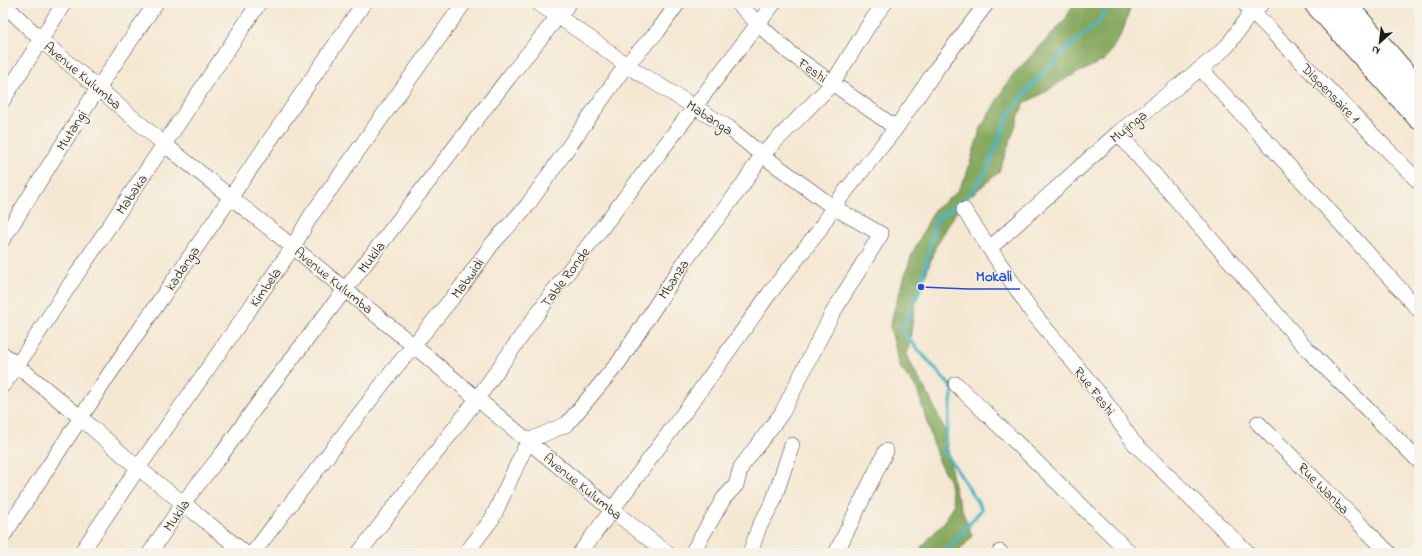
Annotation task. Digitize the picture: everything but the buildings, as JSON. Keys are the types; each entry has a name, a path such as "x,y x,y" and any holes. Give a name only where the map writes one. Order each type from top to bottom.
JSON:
{"highway":[{"path":"1315,3 1419,118"},
{"path":"1344,3 1419,90"}],"street":[{"name":"Avenue Kulumba","path":"3,3 41,40 164,144 293,246 528,442 667,553"},
{"path":"3,100 64,3"},
{"name":"Mutangi","path":"3,238 98,88 156,3"},
{"name":"Mabaka","path":"3,385 259,3"},
{"name":"kadanga","path":"3,536 110,374 364,3"},
{"name":"Kimbela","path":"81,553 138,468 293,246 310,217 464,3"},
{"name":"Mabanga","path":"538,3 597,43 626,65 729,128 762,155 833,207 881,234 832,314 782,413 741,467 736,485 724,498 692,553"},
{"name":"Mukila","path":"150,553 183,503 222,454 270,387 509,77 569,3"},
{"name":"Mabwidi","path":"253,553 386,378 414,346 462,286 492,244 527,206 626,65 658,31 678,3"},
{"name":"Feshi","path":"738,3 758,24 790,53 896,128"},
{"name":"Table Ronde","path":"359,553 477,399 552,293 774,3"},
{"name":"Mbanza","path":"528,442 567,424 619,362 687,258 742,186 762,155 832,84 872,20 885,3"},
{"path":"580,553 689,406 769,294 818,232 833,207 896,128 937,68 987,3"},
{"name":"Mujinga","path":"990,248 1118,133 1201,69 1228,45 1253,6"},
{"name":"Dispensaire 1","path":"1253,6 1419,182"},
{"path":"1201,69 1418,307"},
{"path":"1118,133 1308,350 1419,461"},
{"name":"Rue Feshi","path":"964,210 1032,312 1102,397 1134,443 1248,553"},
{"path":"3,354 81,418 138,468 245,553"},
{"path":"956,384 1130,553"},
{"name":"Rue Wanba","path":"1258,423 1389,553"},
{"path":"466,553 492,519 528,442"},
{"path":"750,553 760,527 773,502 792,445"},
{"path":"836,553 886,452"}],"green space":[{"path":"1074,3 1132,3 1122,33 1105,60 1069,77 1023,105 999,172 961,204 935,248 915,306 907,357 931,400 944,428 955,491 972,536 958,553 916,553 945,521 954,505 949,480 939,463 917,389 900,367 890,326 896,303 912,254 934,210 956,193 966,176 980,130 997,100 1011,77 1065,20"}],"waterway":[{"path":"945,553 982,509 944,450 953,389 902,331 921,287 936,219 967,197 985,173 1009,115 1034,82 1068,48 1099,22 1109,3"}],"place":[{"name":"Mokali","path":"921,287"}]}
